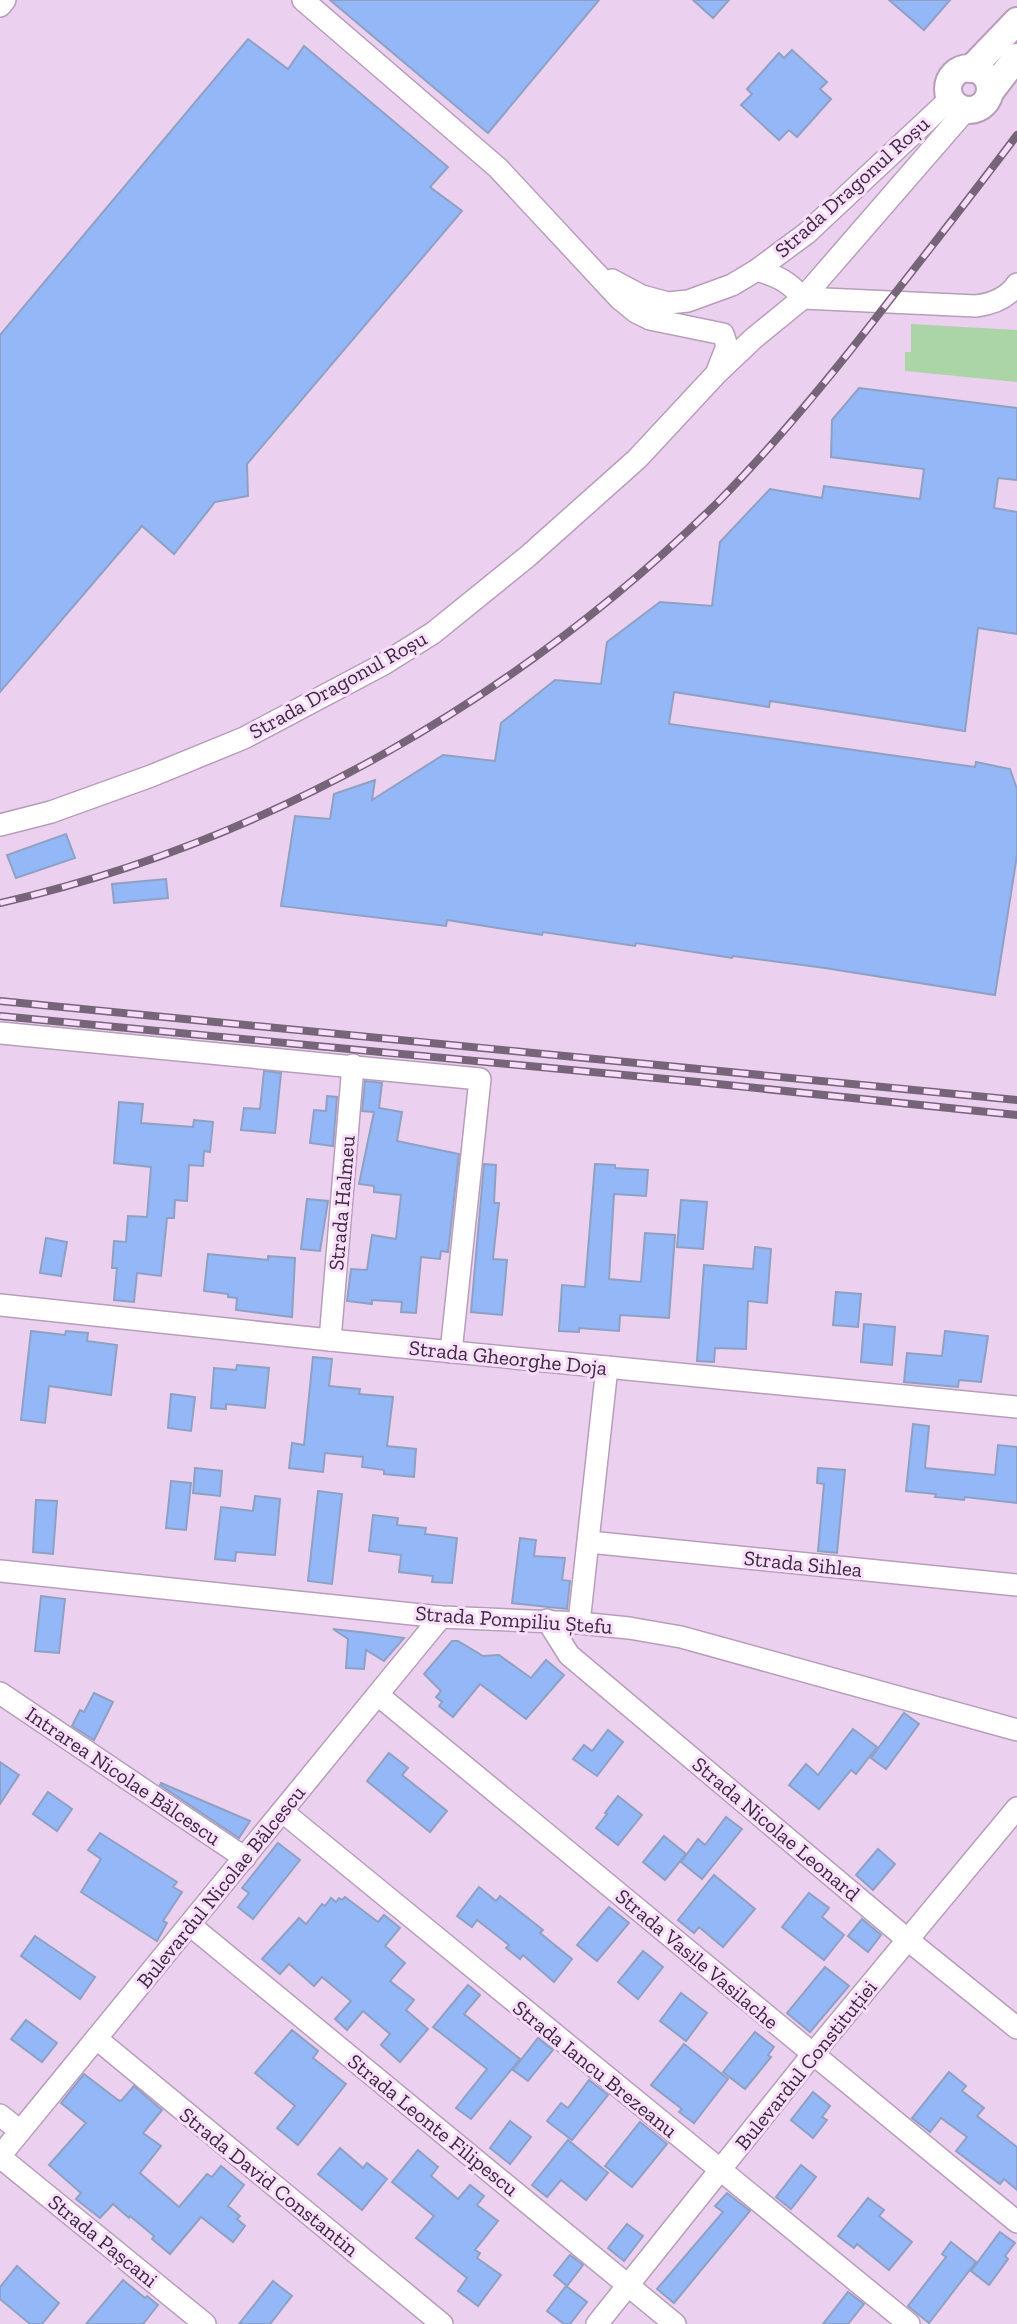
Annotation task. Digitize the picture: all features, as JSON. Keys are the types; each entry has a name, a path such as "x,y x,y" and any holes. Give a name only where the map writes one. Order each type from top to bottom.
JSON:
{"street":[{"path":"0,6 5,0"},
{"name":"Strada Dragonul Roșu","path":"303,0 499,167 620,299 643,316 723,334 727,346 716,373"},
{"path":"971,68 1017,21"},
{"path":"990,92 987,79 978,70 971,68 958,71 948,87 958,105 973,110 984,103 1017,57"},
{"name":"Strada Dragonul Roșu","path":"598,273 642,296 679,303 732,285 807,233 958,105"},
{"name":"Strada Dragonul Roșu","path":"0,825 51,812 197,758 267,726 420,642 519,564 637,459 716,373 803,298 958,105"},
{"path":"757,270 780,277 791,284 803,298 976,306 1002,299 1017,284"},
{"path":"0,1033 480,1079 451,1352"},
{"name":"Strada Halmeu","path":"330,1340 353,1065"},
{"name":"Strada Gheorghe Doja","path":"0,1305 1017,1407"},
{"path":"579,1623 607,1367"},
{"name":"Strada Sihlea","path":"589,1542 1017,1585"},
{"name":"Strada Pompiliu Ștefu","path":"0,1572 441,1617 547,1620 629,1628 681,1637 1017,1730"},
{"name":"Bulevardul Nicolae Bălcescu","path":"0,2157 441,1617"},
{"name":"Strada Nicolae Leonard","path":"547,1620 569,1655 908,1940 1017,2028"},
{"name":"Intrarea Nicolae Bălcescu","path":"0,1693 245,1858"},
{"name":"Strada Vasile Vasilache","path":"378,1695 1017,2222"},
{"name":"Strada Iancu Brezeanu","path":"283,1812 909,2324"},
{"name":"Bulevardul Constituției","path":"597,2324 813,2055 908,1940 1013,1820"},
{"name":"Strada Leonte Filipescu","path":"191,1925 675,2324"},
{"name":"Strada David Constantin","path":"97,2039 442,2324"},
{"path":"0,2115 20,2131"},
{"name":"Strada Pașcani","path":"0,2157 205,2324"}],"green space":[{"path":"911,324 1017,330 1017,382 905,371 905,352 911,352"}],"building":[{"path":"330,0 599,0 488,133"},
{"path":"693,0 729,0 713,18"},
{"path":"889,0 950,0 924,30"},
{"path":"248,39 288,69 304,46 448,167 430,187 462,211 247,464 248,496 215,502 174,554 142,526 0,692 0,335"},
{"path":"792,50 827,82 820,89 831,99 797,137 789,130 779,140 741,105 752,94 747,89 779,53 784,58"},
{"path":"859,388 1017,408 1017,480 998,478 994,508 1017,512 1017,634 978,628 965,731 770,701 769,707 674,692 669,724 975,767 976,762 1010,769 1017,789 1017,855 995,995 825,968 732,958 636,943 635,946 543,932 542,935 447,920 446,926 281,906 295,816 330,819 334,794 375,780 372,800 443,755 495,761 501,723 555,680 601,684 607,642 660,602 712,606 720,542 770,489 822,498 824,486 920,499 924,469 831,457 832,420"},
{"path":"66,834 75,858 16,878 7,855"},
{"path":"166,879 168,898 114,903 112,884"},
{"path":"264,1071 281,1073 275,1133 241,1130 244,1108 260,1109"},
{"path":"365,1081 382,1083 379,1108 402,1112 397,1141 459,1154 448,1252 441,1251 440,1259 421,1257 416,1313 401,1312 402,1302 372,1300 372,1304 347,1301 351,1269 367,1270 372,1235 396,1239 401,1195 374,1192 374,1186 359,1184 374,1112 362,1111"},
{"path":"327,1096 337,1097 333,1146 310,1143 314,1110 326,1111"},
{"path":"119,1102 143,1104 141,1123 193,1127 194,1120 213,1122 210,1152 204,1151 203,1166 189,1165 187,1201 175,1200 174,1218 167,1218 161,1276 137,1273 134,1302 114,1300 117,1268 112,1268 114,1241 126,1242 128,1216 147,1217 151,1167 114,1163"},
{"path":"484,1164 496,1165 494,1203 499,1203 493,1259 507,1260 502,1315 471,1312"},
{"path":"595,1164 648,1170 646,1196 614,1194 609,1279 641,1282 645,1233 675,1235 669,1318 620,1315 619,1331 579,1328 579,1332 559,1331 562,1285 585,1287"},
{"path":"307,1199 328,1201 320,1251 301,1249"},
{"path":"681,1200 707,1202 703,1249 677,1247"},
{"path":"46,1238 67,1242 61,1276 40,1273"},
{"path":"755,1247 771,1249 767,1303 748,1301 746,1349 715,1348 714,1362 697,1361 704,1265 753,1269"},
{"path":"208,1254 268,1260 268,1256 295,1258 292,1317 236,1310 237,1298 204,1291"},
{"path":"836,1292 861,1294 858,1327 833,1325"},
{"path":"864,1324 895,1327 892,1365 861,1362"},
{"path":"31,1331 65,1335 66,1331 88,1333 87,1341 117,1345 111,1395 49,1386 45,1423 21,1420"},
{"path":"945,1331 988,1336 981,1382 959,1380 958,1387 904,1382 907,1353 942,1356"},
{"path":"313,1357 332,1359 329,1386 360,1389 359,1394 393,1397 387,1446 416,1449 414,1477 384,1474 384,1470 362,1467 363,1457 325,1453 323,1472 289,1468 292,1443 304,1445"},
{"path":"237,1365 269,1368 265,1408 226,1404 226,1409 211,1408 214,1368 236,1370"},
{"path":"171,1394 195,1397 191,1431 168,1428"},
{"path":"913,1424 929,1426 925,1468 995,1475 998,1445 1017,1447 1017,1503 965,1497 964,1500 935,1497 936,1494 906,1491"},
{"path":"195,1468 222,1471 220,1496 193,1493"},
{"path":"818,1468 845,1470 837,1553 818,1551 824,1484 817,1483"},
{"path":"171,1481 191,1483 186,1530 166,1528"},
{"path":"318,1491 342,1494 332,1584 308,1581"},
{"path":"255,1496 280,1499 275,1555 236,1552 235,1561 215,1559 221,1507 253,1511"},
{"path":"36,1500 57,1501 53,1554 33,1552"},
{"path":"373,1515 398,1518 397,1525 426,1528 425,1534 457,1538 452,1583 432,1582 433,1576 399,1572 401,1555 369,1551"},
{"path":"520,1538 536,1540 534,1556 565,1558 562,1580 570,1581 567,1609 512,1603"},
{"path":"41,1596 65,1599 59,1653 35,1651"},
{"path":"333,1629 404,1638 384,1661 366,1650 364,1669 346,1668 348,1639"},
{"path":"452,1641 458,1641 483,1656 499,1655 531,1678 546,1660 564,1675 526,1719 480,1684 453,1717 439,1706 442,1702 436,1697 441,1691 424,1674"},
{"path":"94,1693 113,1702 94,1740 72,1726 80,1710 84,1712"},
{"path":"904,1713 919,1724 886,1769 871,1758"},
{"path":"853,1729 877,1747 856,1774 851,1770 819,1809 789,1785 806,1764 818,1775"},
{"path":"608,1730 623,1742 597,1776 573,1759 584,1745 592,1751"},
{"path":"389,1753 408,1768 402,1775 447,1811 430,1832 367,1781"},
{"path":"0,1762 19,1775 0,1804"},
{"path":"161,1783 250,1821 239,1838 160,1785"},
{"path":"48,1792 72,1809 57,1831 33,1814"},
{"path":"618,1796 642,1815 618,1845 596,1828"},
{"path":"726,1817 742,1829 702,1879 681,1862 698,1839 705,1845"},
{"path":"100,1833 177,1882 173,1887 182,1892 163,1921 167,1923 157,1941 81,1892 101,1859 88,1850"},
{"path":"664,1836 686,1854 665,1880 643,1862"},
{"path":"278,1843 300,1860 253,1919 238,1907 249,1893 242,1888"},
{"path":"878,1849 895,1864 873,1890 856,1875"},
{"path":"714,1875 755,1909 723,1947 699,1927 694,1933 678,1920"},
{"path":"479,1887 496,1901 500,1896 543,1930 540,1933 572,1959 554,1982 523,1955 520,1959 506,1948 509,1945 477,1920 472,1927 457,1916"},
{"path":"809,1893 829,1908 822,1917 844,1935 824,1960 782,1927"},
{"path":"345,1897 378,1922 384,1915 400,1928 385,1946 405,1963 390,1981 414,2000 406,2010 428,2029 400,2062 381,2045 390,2034 363,2011 347,2030 335,2019 351,2001 322,1977 314,1986 289,1964 280,1974 262,1959 299,1918 306,1924 322,1904 325,1906 331,1898 336,1902"},
{"path":"609,1907 629,1923 597,1961 577,1945"},
{"path":"862,1919 881,1935 868,1952 848,1936"},
{"path":"35,1936 95,1977 80,1999 21,1956"},
{"path":"643,1951 663,1967 638,1999 618,1982"},
{"path":"825,1967 849,1986 810,2032 787,2013"},
{"path":"468,1985 480,1995 464,2014 520,2059 471,2119 456,2108 487,2069 433,2027"},
{"path":"681,1993 707,2013 686,2041 660,2021"},
{"path":"26,2020 57,2043 42,2062 11,2039"},
{"path":"292,2030 318,2051 313,2058 346,2084 298,2145 277,2128 295,2106 255,2073"},
{"path":"755,2032 774,2047 768,2055 771,2057 745,2089 723,2072"},
{"path":"538,2038 553,2050 528,2081 513,2070"},
{"path":"684,2044 728,2079 694,2123 679,2112 682,2109 651,2085"},
{"path":"949,2072 966,2086 962,2091 984,2108 977,2116 1017,2147 1017,2190 1004,2179 1000,2184 956,2151 967,2137 941,2118 930,2132 912,2118"},
{"path":"84,2074 121,2101 134,2086 162,2110 143,2133 161,2146 140,2173 179,2207 207,2174 212,2177 221,2166 244,2185 228,2206 240,2216 237,2219 245,2226 233,2242 201,2217 170,2254 152,2239 154,2236 113,2204 100,2218 76,2199 81,2193 49,2165 86,2123 61,2103"},
{"path":"589,2080 608,2095 572,2140 547,2121 561,2103 568,2108"},
{"path":"813,2092 830,2106 822,2117 827,2120 813,2138 791,2120"},
{"path":"510,2121 531,2137 510,2164 490,2148"},
{"path":"640,2122 667,2144 632,2187 605,2166"},
{"path":"568,2140 608,2173 586,2200 561,2180 547,2197 532,2185"},
{"path":"340,2148 363,2168 367,2163 387,2179 362,2210 318,2174"},
{"path":"418,2150 438,2167 431,2176 458,2199 470,2185 484,2196 477,2205 498,2221 475,2250 480,2253 477,2258 501,2275 478,2306 458,2291 467,2278 416,2238 434,2216 392,2182"},
{"path":"801,2165 816,2177 791,2209 776,2197"},
{"path":"727,2193 750,2211 674,2303 657,2289 723,2212 715,2206"},
{"path":"868,2198 884,2210 879,2216 912,2242 889,2270 857,2244 854,2248 838,2236"},
{"path":"627,2224 643,2236 624,2261 608,2248"},
{"path":"1000,2232 1015,2243 1005,2256 1008,2259 989,2285 971,2271"},
{"path":"951,2242 976,2262 929,2323 908,2306 946,2257 942,2254"},
{"path":"570,2255 583,2265 567,2286 554,2275"},
{"path":"17,2266 59,2303 42,2324 30,2324 0,2299 0,2287"},
{"path":"123,2280 158,2305 143,2324 86,2324"},
{"path":"273,2281 292,2296 270,2324 239,2324"},
{"path":"566,2286 587,2302 570,2324 564,2324 547,2311"},
{"path":"848,2292 864,2304 848,2324 823,2324"}],"railway":[{"path":"0,903 101,876 199,841 295,800 387,752 476,698 562,637 643,572 719,501 764,453 849,353 1017,135"},
{"path":"0,1001 1017,1100"},
{"path":"0,1016 1017,1115"}]}
